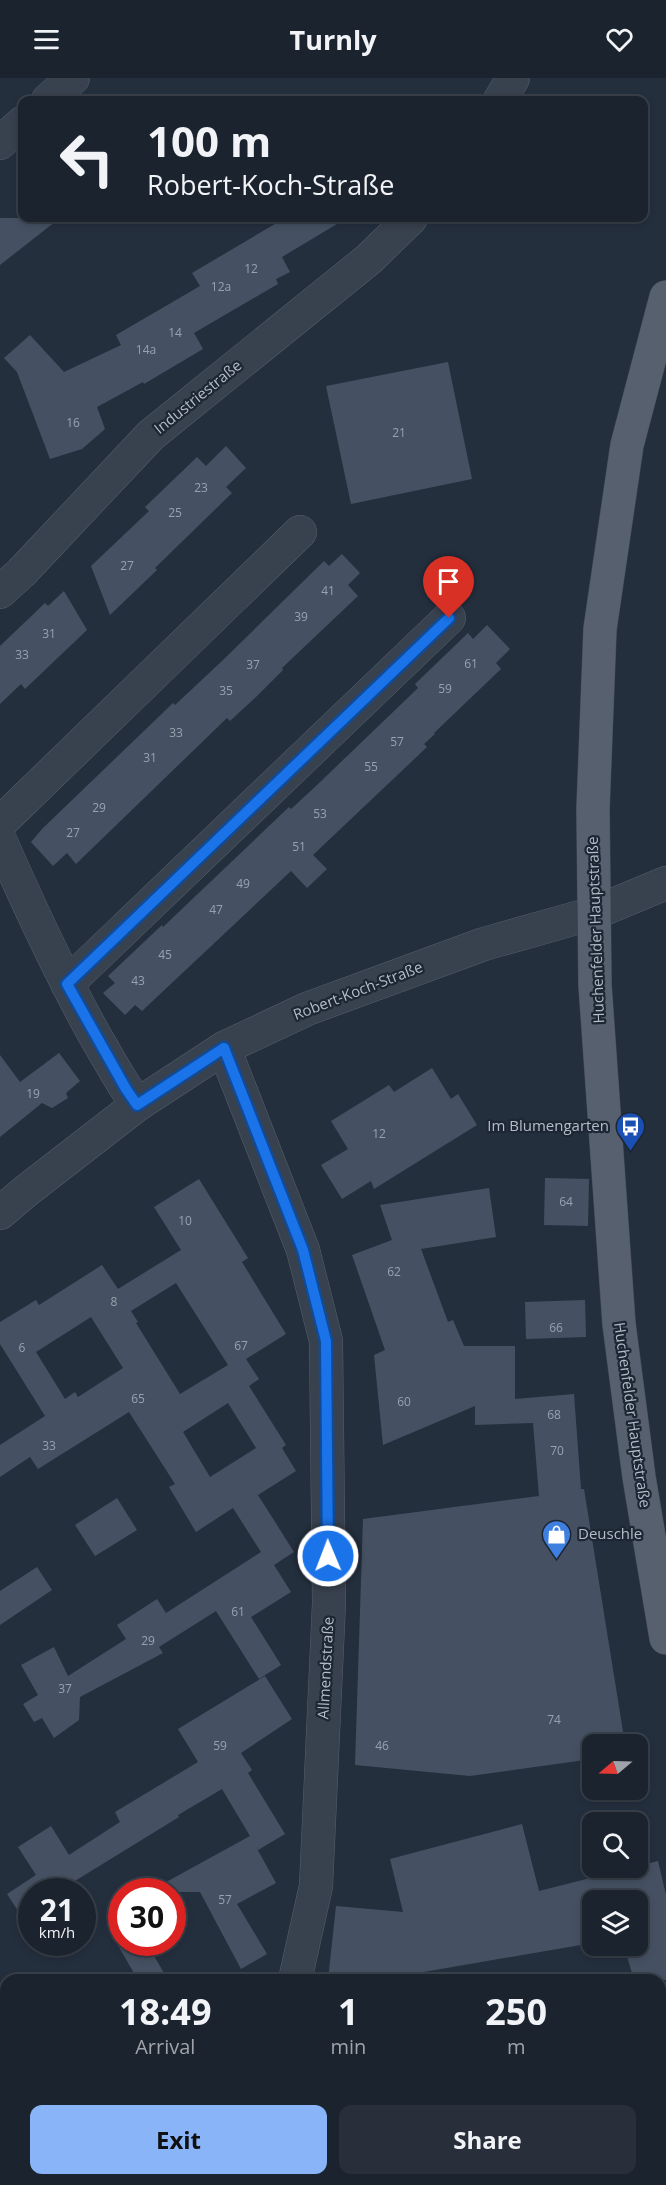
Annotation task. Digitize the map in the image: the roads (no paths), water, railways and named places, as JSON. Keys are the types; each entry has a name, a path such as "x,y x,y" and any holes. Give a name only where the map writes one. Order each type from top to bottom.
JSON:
{"main road":[{"name":"Huchenfelder Hauptstraße","path":"666,297 627,445 600,628 593,809 595,985 619,1324 639,1477 666,1638"}],"street":[{"path":"53,96 73,78"},
{"path":"502,96 513,78"},
{"path":"0,143 18,127"},
{"name":"Industriestraße","path":"0,592 21,573 152,435 369,260 407,222"},
{"path":"0,824 300,532"},
{"path":"67,984 449,618"},
{"path":"0,840 67,984 137,1105"},
{"path":"594,913 666,883"},
{"name":"Robert-Koch-Straße","path":"0,1213 137,1105 224,1048 318,1005 484,944 594,913"},
{"name":"Allmendstraße","path":"224,1048 303,1250 326,1341 329,1603 316,1886 297,1974"}],"place":[{"name":"Im Blumengarten","path":"630,1152"},
{"name":"Deuschle","path":"557,1560"}]}
